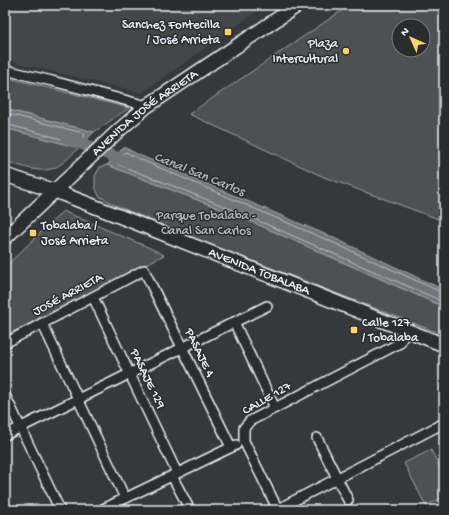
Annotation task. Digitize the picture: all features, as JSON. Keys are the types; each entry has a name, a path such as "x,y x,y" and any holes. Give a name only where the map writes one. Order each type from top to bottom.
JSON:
{"main road":[{"name":"AVENIDA JOSÉ ARRIETA","path":"5,238 146,106 298,5"},
{"name":"AVENIDA TOBALABA","path":"5,175 101,208 444,346"}],"street":[{"path":"5,70 146,106"},
{"name":"JOSÉ ARRIETA","path":"5,343 144,270"},
{"name":"PASAJE 4","path":"144,270 231,447"},
{"name":"PASAJE 129","path":"93,297 130,373 190,510"},
{"path":"5,435 267,306"},
{"path":"234,322 275,408"},
{"path":"42,323 125,498"},
{"name":"CALLE 127","path":"244,441 244,428 250,421 400,343 406,330"},
{"path":"5,394 60,510"},
{"path":"101,510 244,441 278,509 444,423"},
{"path":"316,438 348,500"}],"shaded area":[{"path":"5,5 266,5 142,93 5,60"}],"green space":[{"path":"350,5 444,5 444,221 324,177 189,114"},
{"path":"5,77 129,108 94,132 5,109"},
{"path":"5,128 79,148 63,163 55,168 40,170 22,166 5,161"},
{"name":"Parque Tobalaba - Canal San Carlos","path":"107,165 234,214 444,307 444,335 183,234 115,205 99,196 95,187 95,176 100,167"},
{"path":"63,211 164,255 5,336 5,267"},
{"path":"431,450 444,476 444,497 426,506 404,463"}],"water":[{"path":"5,109 94,132 79,148 5,128"},
{"path":"124,147 139,155 334,238 444,290 444,307 234,214 107,165"}],"waterway":[{"name":"Canal San Carlos","path":"67,138 128,162"}],"place":[{"name":"Sanchez Fontecilla / José Arrieta","path":"228,32"},
{"name":"Plaza Intercultural","path":"346,51"},
{"name":"Tobalaba / José Arrieta","path":"33,233"},
{"name":"Calle 127 / Tobalaba","path":"354,330"}]}
